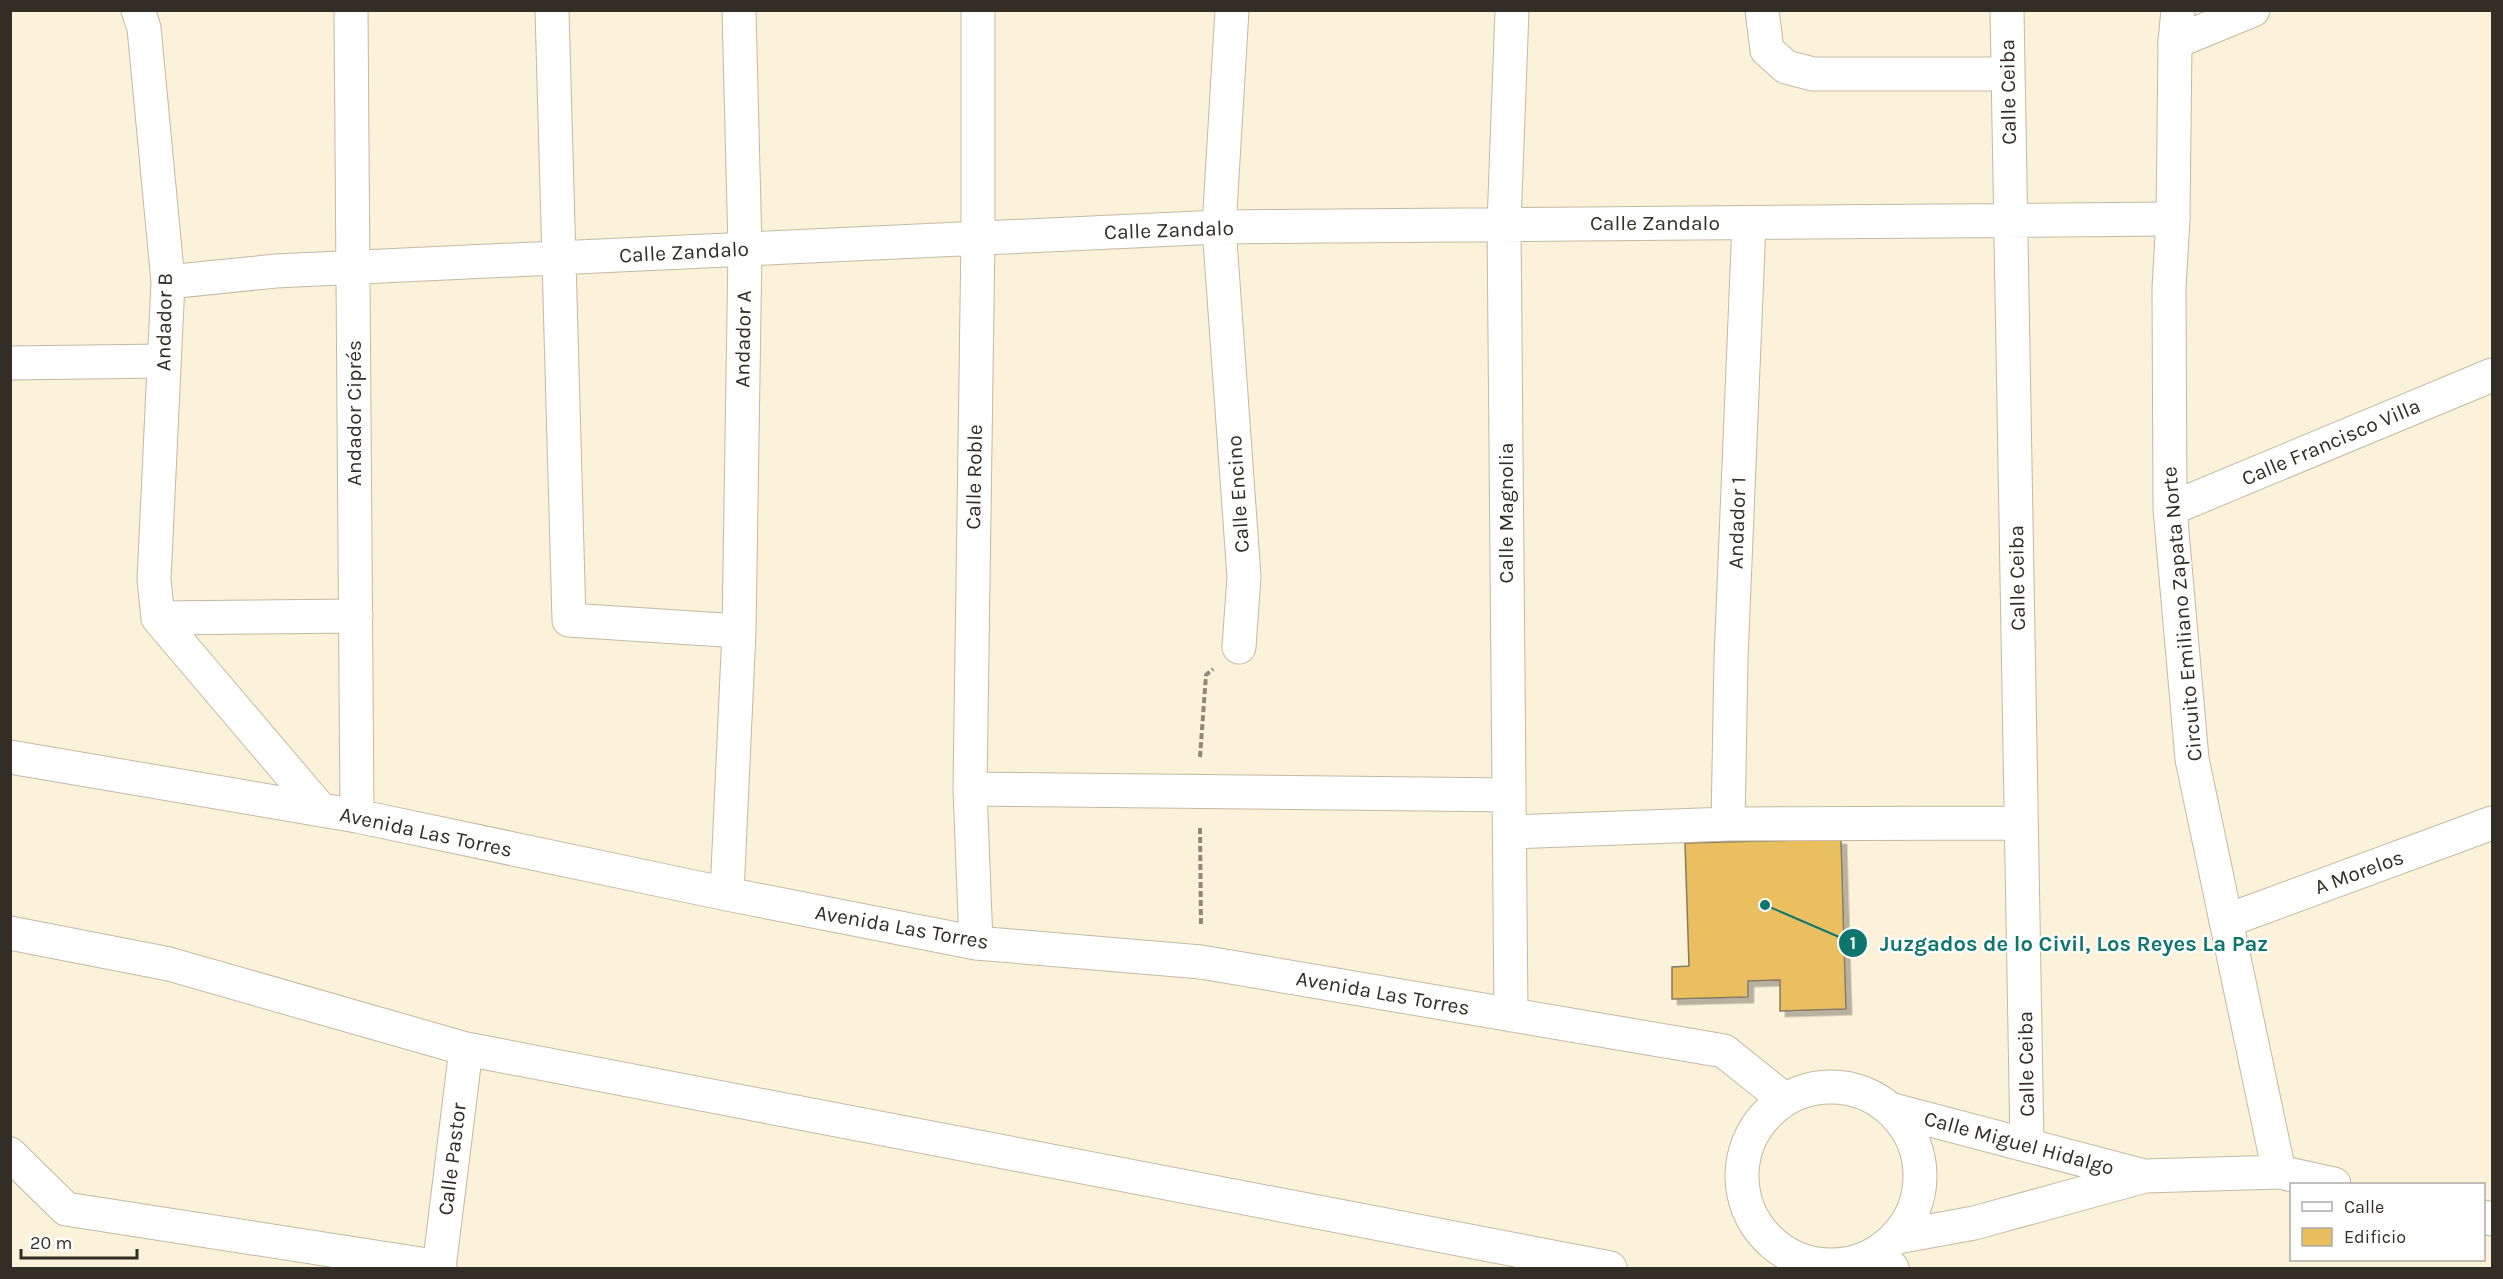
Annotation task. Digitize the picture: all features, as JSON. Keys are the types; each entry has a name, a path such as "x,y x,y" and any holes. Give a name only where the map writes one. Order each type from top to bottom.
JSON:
{"street":[{"name":"Andador Ciprés","path":"351,10 357,816"},
{"path":"552,10 569,620 739,631"},
{"name":"Andador A","path":"727,894 739,631 745,249 739,10"},
{"name":"Calle Roble","path":"976,943 970,789 978,238 978,10"},
{"name":"Calle Encino","path":"1232,10 1219,227 1244,577 1239,647"},
{"name":"Calle Magnolia","path":"1511,1015 1504,224 1512,10"},
{"path":"1762,10 1767,50 1786,67 1813,74 2008,74"},
{"name":"Calle Ceiba","path":"2007,10 2027,1145"},
{"path":"2176,26 2253,10"},
{"name":"Andador B","path":"141,19 168,282 154,580 158,618"},
{"name":"Circuito Emiliano Zapata Norte","path":"2176,26 2173,219 2169,288 2170,509 2192,759 2278,1172"},
{"name":"Calle Zandalo","path":"168,282 276,271 1219,227 2173,219"},
{"name":"Andador 1","path":"1728,824 1731,658 1749,223"},
{"path":"10,363 164,361"},
{"name":"Calle Francisco Villa","path":"2170,509 2493,375"},
{"path":"158,618 356,616"},
{"path":"158,618 321,810"},
{"name":"Avenida Las Torres","path":"10,758 357,816 727,894 976,943 1201,962 1724,1052 1784,1099"},
{"path":"970,789 1509,795"},
{"path":"1510,832 1728,824 2021,823"},
{"name":"A Morelos","path":"2226,921 2493,823"},
{"path":"10,933 169,964 466,1049 1611,1269"},
{"name":"Calle Pastor","path":"439,1268 466,1049"},
{"path":"1839,1265 1880,1251 1897,1237 1911,1218 1919,1195 1920,1173 1917,1150 1907,1129 1893,1110 1873,1096 1851,1088 1828,1086 1805,1089 1784,1099 1766,1113 1753,1131 1744,1153 1742,1176 1744,1199 1753,1220 1767,1239 1785,1253 1806,1262 1839,1265 1892,1269"},
{"name":"Calle Miguel Hidalgo","path":"1893,1110 2145,1176"},
{"path":"10,1154 66,1209 439,1268"},
{"name":"Calle Miguel Hidalgo","path":"1897,1237 1974,1223 2145,1176 2278,1172 2325,1183"}],"path":[{"path":"1201,962 1200,756 1206,675 1239,647"}],"building":[{"path":"1841,839 1846,1009 1780,1011 1780,980 1748,981 1748,997 1672,999 1672,967 1689,966 1685,843"}],"place":[{"name":"Juzgados de lo Civil, Los Reyes La Paz","path":"1765,905"}]}
